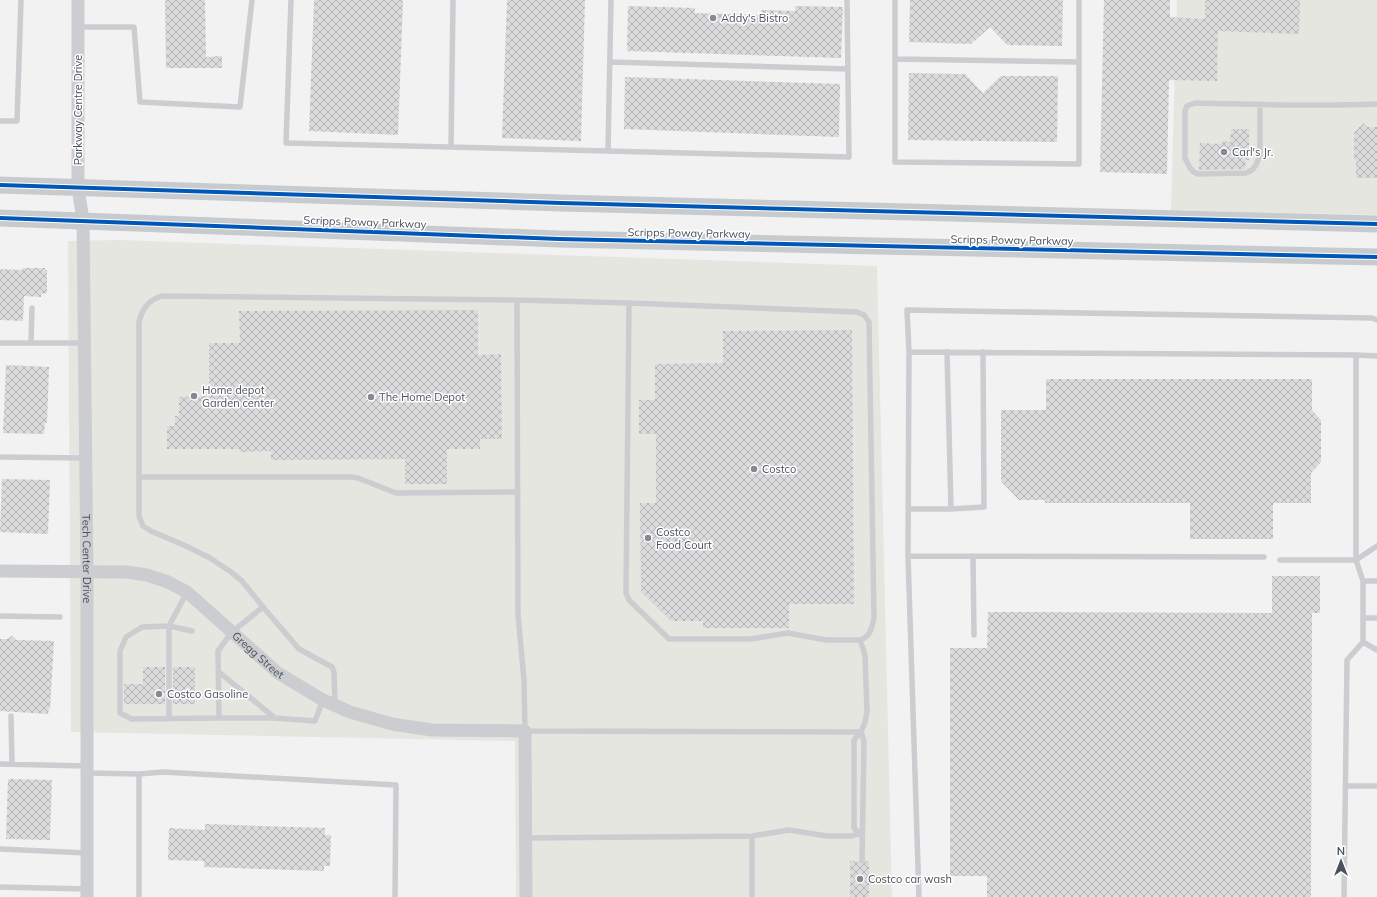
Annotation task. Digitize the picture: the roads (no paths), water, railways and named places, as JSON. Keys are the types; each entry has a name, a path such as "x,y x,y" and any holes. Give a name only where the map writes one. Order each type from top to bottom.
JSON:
{"main road":[{"path":"0,185 561,203 1377,224"},
{"name":"Scripps Poway Parkway","path":"0,218 559,239 1377,257"}],"street":[{"name":"Parkway Centre Drive","path":"78,0 78,188 83,220"},
{"name":"Tech Center Drive","path":"83,220 87,572 87,893"},
{"name":"Gregg Street","path":"0,571 126,572 148,575 168,582 187,592 278,673 335,706 371,719 409,728 432,730 525,731"},
{"path":"525,731 526,897"}],"lane":[{"path":"0,121 17,121 21,0"},
{"path":"78,27 134,26 140,102 240,107 252,0"},
{"path":"291,0 286,144 849,157 847,0"},
{"path":"451,147 453,0"},
{"path":"608,151 610,0"},
{"path":"895,0 895,162 1080,164 1080,0"},
{"path":"895,59 1080,62"},
{"path":"610,62 848,69"},
{"path":"1260,104 1260,155 1259,160 1252,170 1242,174 1198,174 1190,168 1185,158 1185,111 1187,106 1195,103 1260,104 1331,106 1377,104"},
{"path":"335,706 334,672 332,667 299,650 242,581 210,558 143,526 139,516 139,322 142,311 153,299 162,296 517,300 628,303 857,312 864,315 869,322 874,618 869,634 860,640 826,640 788,633 751,639 669,639 628,600 626,593 628,303"},
{"path":"517,300 518,615 524,680 525,731 861,732"},
{"path":"31,343 32,308"},
{"path":"919,897 908,556 909,352 907,310 1372,318 1377,320"},
{"path":"0,343 84,343"},
{"path":"909,352 1377,356"},
{"path":"947,352 951,508"},
{"path":"909,508 984,508 983,352"},
{"path":"1344,897 1347,660 1363,642 1364,580 1356,560 1356,355"},
{"path":"0,457 86,458"},
{"path":"139,477 352,477 396,492 518,492"},
{"path":"1280,560 1356,560 1377,546"},
{"path":"908,556 1264,556"},
{"path":"973,556 974,635"},
{"path":"1364,580 1377,581"},
{"path":"169,718 169,626 187,592"},
{"path":"219,718 218,651 232,632 263,607"},
{"path":"0,616 60,617"},
{"path":"1363,618 1377,618"},
{"path":"192,631 169,626 142,627 126,637 120,651 120,713 132,719 275,718 315,721 323,700"},
{"path":"860,640 866,655 867,712 861,732 854,740 854,828 860,834"},
{"path":"1363,642 1377,650"},
{"path":"219,672 275,718"},
{"path":"11,716 12,764"},
{"path":"861,732 864,741 860,834 862,861"},
{"path":"0,764 139,774 163,772 396,785 395,897"},
{"path":"139,774 139,897"},
{"path":"1346,786 1377,786"},
{"path":"525,838 752,836 790,830 827,836 852,836 860,834"},
{"path":"752,836 752,897"},
{"path":"0,849 88,853"},
{"path":"0,887 87,893"}],"place":[{"name":"Addy's Bistro","path":"713,18"},
{"name":"Carl's Jr.","path":"1224,152"},
{"name":"Home depot Garden center","path":"194,396"},
{"name":"The Home Depot","path":"371,397"},
{"name":"Costco","path":"754,469"},
{"name":"Costco Food Court","path":"648,538"},
{"name":"Costco Gasoline","path":"159,694"},
{"name":"Costco car wash","path":"860,879"}]}
